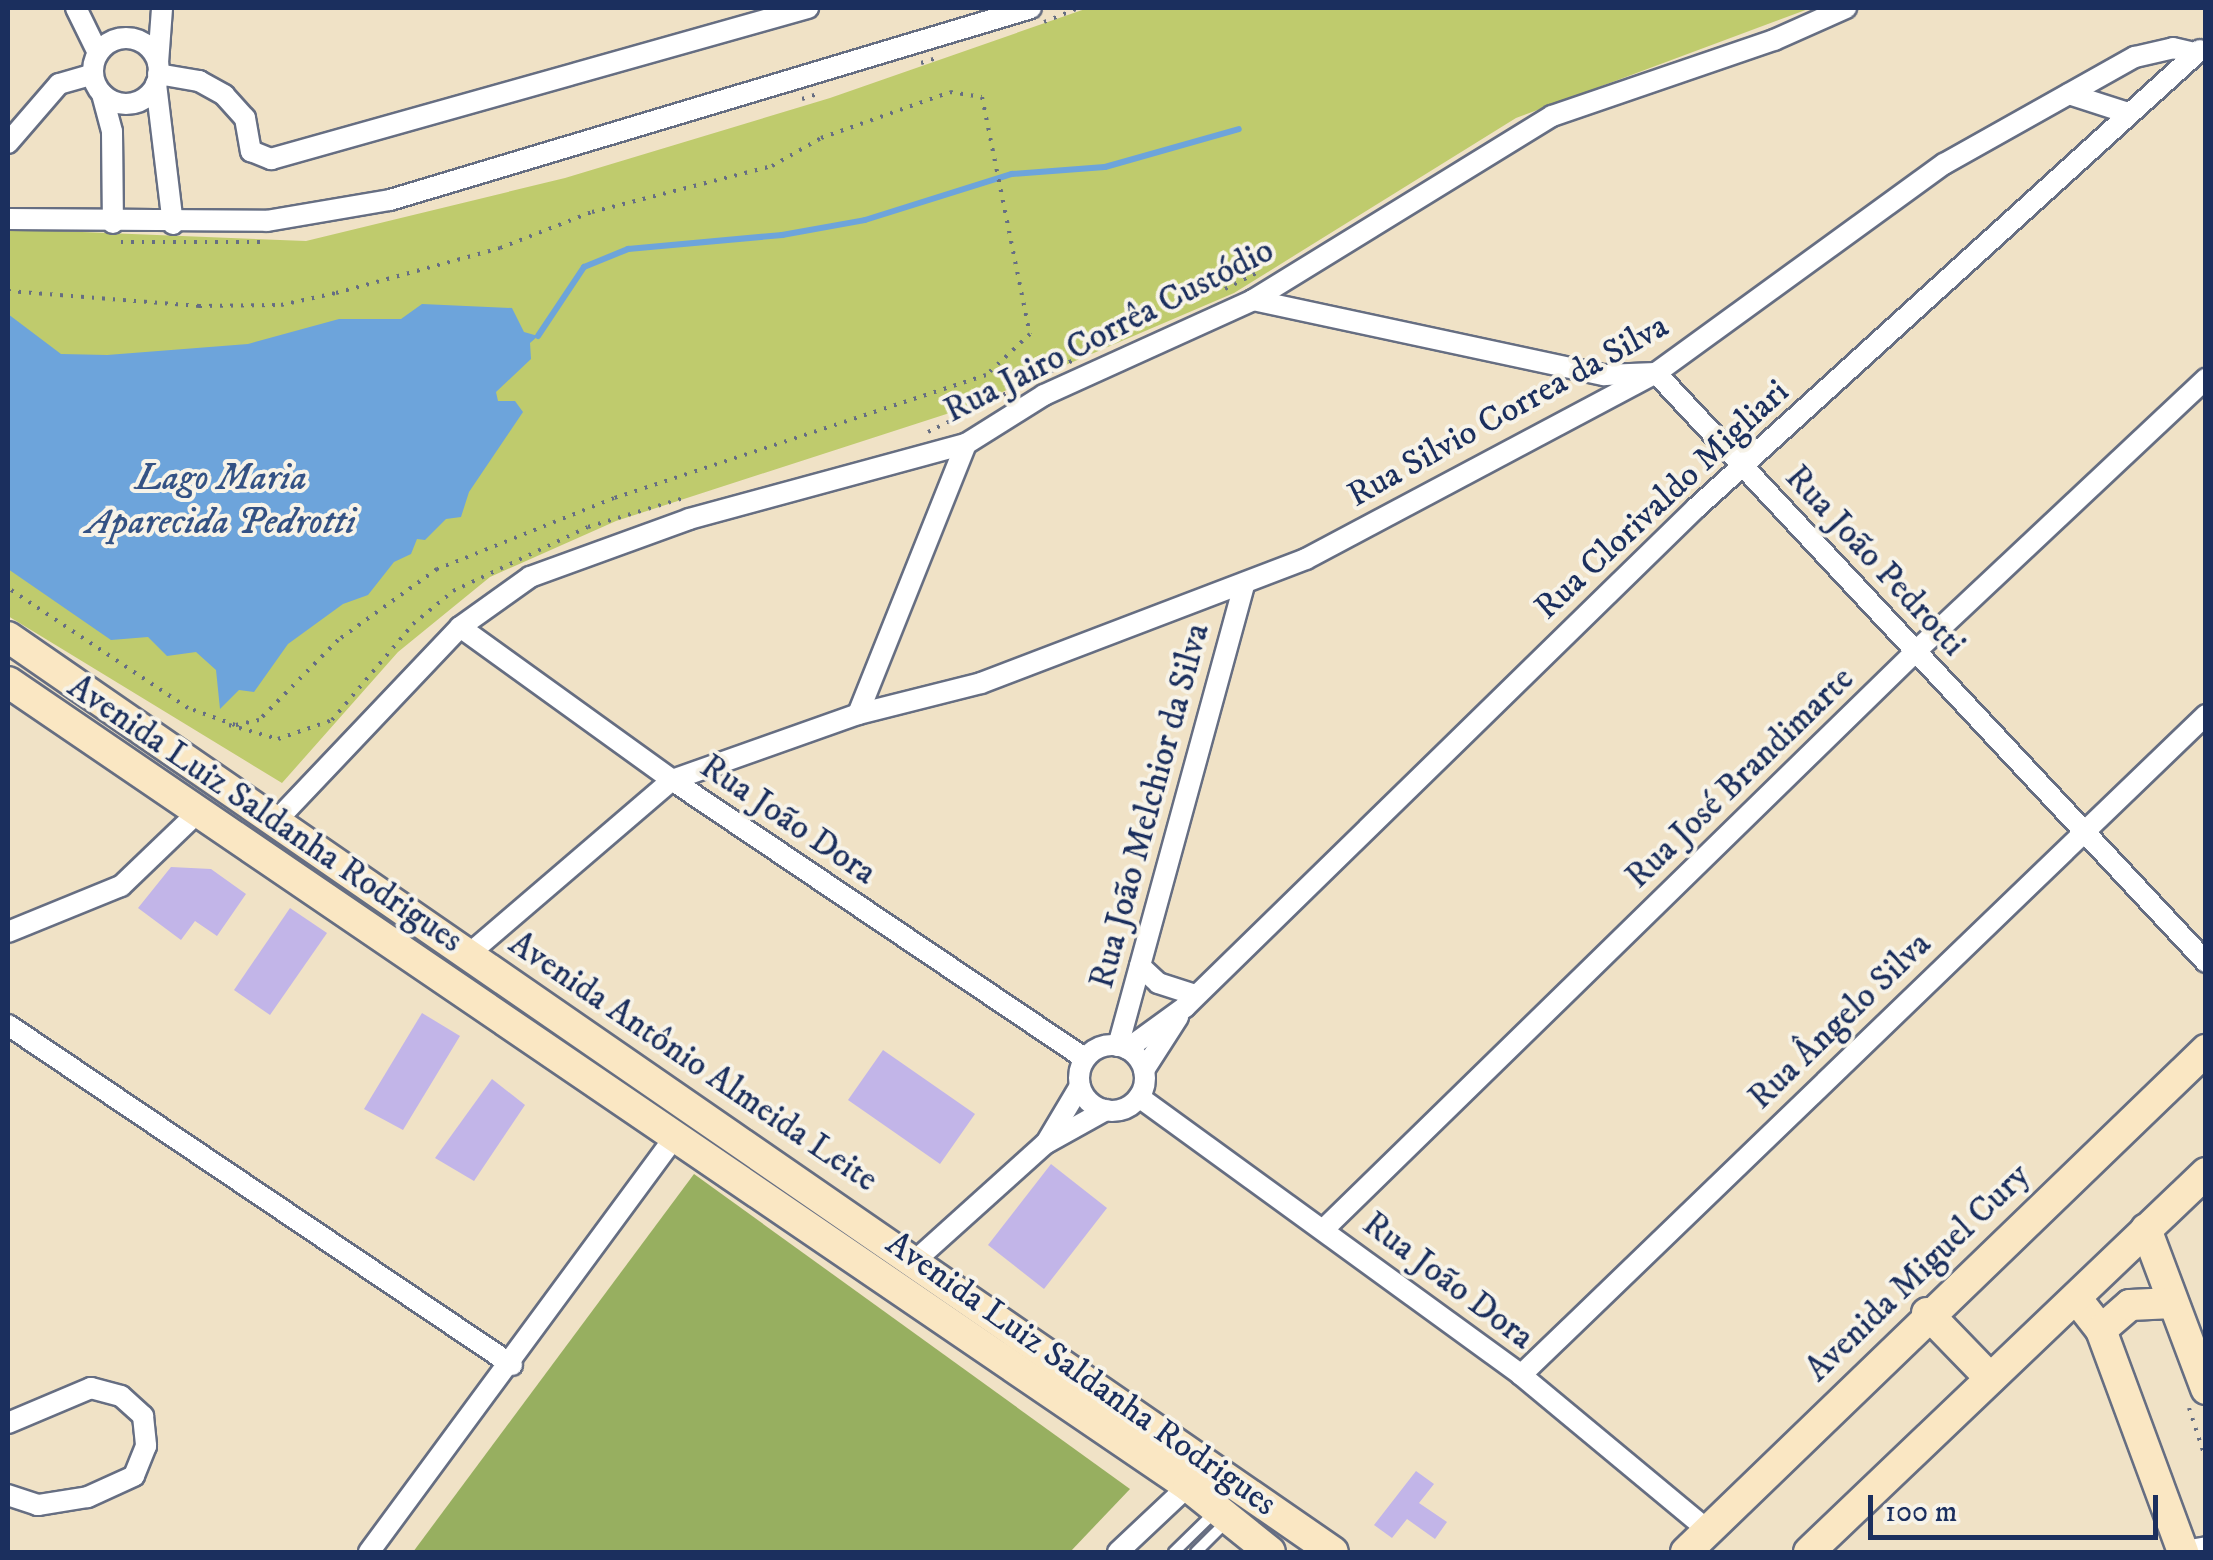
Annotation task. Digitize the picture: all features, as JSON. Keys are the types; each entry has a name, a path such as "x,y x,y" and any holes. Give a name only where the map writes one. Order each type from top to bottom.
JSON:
{"main road":[{"name":"Avenida Antônio Almeida Leite","path":"8,637 916,1260 1332,1552"},
{"name":"Avenida Luiz Saldanha Rodrigues","path":"8,682 196,814 1188,1486 1270,1552"},
{"name":"Avenida Miguel Cury","path":"1686,1552 1927,1313 2206,1050"},
{"path":"1809,1552 2206,1173"},
{"path":"2146,1229 2173,1303 2196,1332 2196,1396"},
{"path":"2076,1298 2102,1330 2182,1552"},
{"path":"2102,1330 2130,1306 2173,1303"},
{"path":"1927,1313 1990,1378"}],"street":[{"path":"76,8 112,132 113,223"},
{"path":"162,8 157,74 172,224"},
{"path":"8,144 60,84 97,74 114,40 136,40 157,74 199,81 224,95 245,118 251,151 271,159 808,8"},
{"path":"8,219 172,224 267,221 390,200 1031,8"},
{"name":"Rua Jairo Corrêa Custódio","path":"276,821 460,627 530,578 671,526 966,444 1044,395 1253,300 1552,116 1774,40 1846,8"},
{"name":"Rua Silvio Correa da Silva","path":"469,954 672,780 858,714 981,683 1306,560 1656,373 1944,164 2154,50 2203,50"},
{"name":"Rua Clorivaldo Migliari","path":"1123,1047 1190,1001 1742,468 2128,113 2203,50"},
{"path":"97,74 131,103 157,74"},
{"path":"2069,94 2128,113"},
{"path":"1253,300 1604,375 1656,373"},
{"name":"Rua João Pedrotti","path":"1656,373 2206,962"},
{"name":"Rua José Brandimarte","path":"1324,1229 1916,651 2206,379"},
{"path":"858,714 966,444"},
{"name":"Rua João Melchior da Silva","path":"1123,1047 1140,966 1244,584"},
{"name":"Rua João Dora","path":"460,627 672,780 1085,1059"},
{"name":"Rua Ângelo Silva","path":"1521,1375 2206,715"},
{"path":"8,932 121,886 196,814"},
{"path":"1140,966 1158,983 1190,1001"},
{"name":"Rua Clorivaldo Migliari","path":"1144,1070 1190,1001"},
{"path":"8,1025 512,1365"},
{"path":"916,1260 1045,1144 1106,1110 1124,1109 1139,1097 1144,1070 1123,1047 1100,1047 1085,1059 1080,1086 1045,1144"},
{"path":"1080,1086 1089,1102 1106,1110"},
{"name":"Rua João Dora","path":"1139,1097 1521,1375 1708,1530"},
{"path":"369,1552 512,1365 674,1138"},
{"path":"8,1423 92,1388 122,1396 142,1416 146,1446 134,1476 88,1496 38,1505 8,1495"},
{"path":"1118,1552 1188,1486"},
{"path":"2182,1552 2206,1547"}],"lane":[{"path":"1174,1552 1223,1514"},
{"path":"1196,1552 1223,1514"}],"path":[{"path":"8,290 199,306 281,304 414,274 592,212 772,166 821,138 950,92 982,97 1030,334 986,376 614,498 437,568 338,640 269,713 236,725 224,722"},
{"path":"1210,297 1271,266"},
{"path":"922,435 1140,328"},
{"path":"8,588 128,672 245,734 278,739 332,720 412,624 453,592 588,527 690,496"},
{"path":"2196,1396 2206,1460"}],"green space":[{"path":"1088,8 1811,8 1516,118 1234,293 965,408 616,521 490,577 398,652 282,783 8,616 8,229 306,241 565,178 830,98"},
{"path":"694,1174 1130,1489 1070,1552 413,1552"}],"water":[{"name":"Lago Maria Aparecida Pedrotti","path":"422,304 512,308 524,332 538,336 530,343 531,359 496,392 498,401 515,401 523,412 469,492 461,517 446,519 425,540 417,539 411,554 394,562 368,595 343,604 288,644 254,692 239,690 220,709 216,670 196,652 167,656 148,637 111,640 8,569 8,314 61,354 107,355 248,344 339,319 401,319"}],"building":[{"path":"171,867 211,869 246,894 217,936 195,921 181,940 138,908"},
{"path":"290,908 327,933 270,1015 234,990"},
{"path":"422,1013 460,1036 403,1130 364,1109"},
{"path":"883,1050 975,1114 940,1164 848,1100"},
{"path":"492,1079 525,1105 474,1181 435,1158"},
{"path":"1051,1164 1107,1208 1044,1289 988,1245"},
{"path":"1416,1471 1434,1484 1419,1503 1447,1522 1435,1539 1407,1519 1392,1538 1374,1525"}],"waterway":[{"path":"538,336 584,267 628,249 782,235 865,220 1012,174 1105,167 1239,129"}]}
